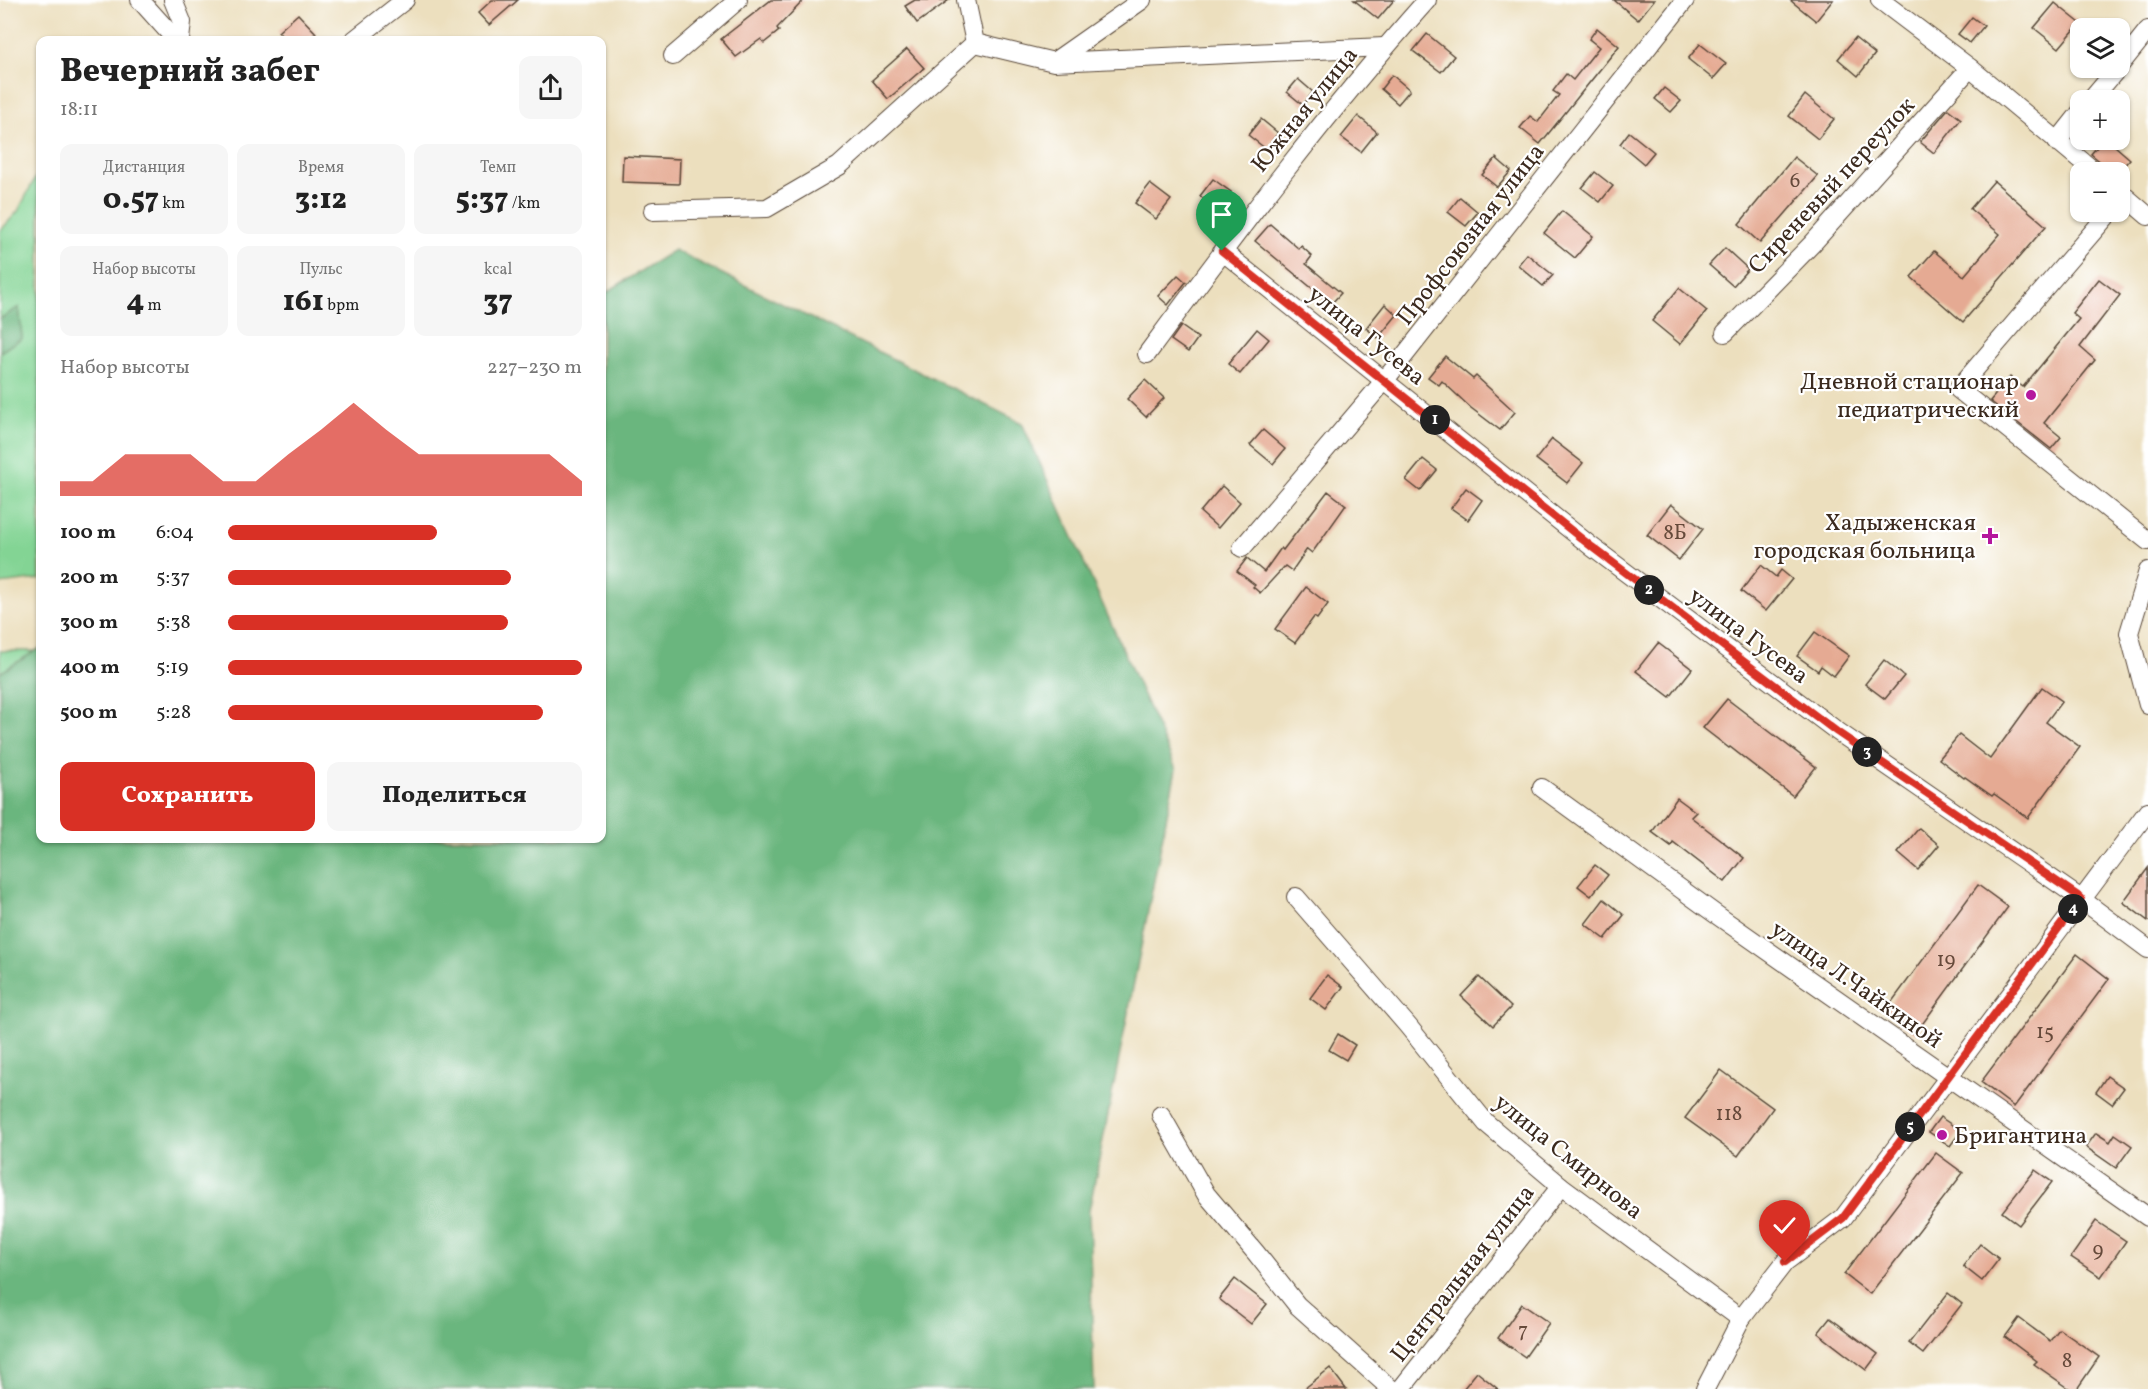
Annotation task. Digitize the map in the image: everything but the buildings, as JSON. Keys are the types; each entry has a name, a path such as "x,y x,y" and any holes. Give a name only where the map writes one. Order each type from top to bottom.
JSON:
{"street":[{"path":"140,0 174,36"},
{"path":"173,0 182,22 179,36"},
{"path":"359,36 405,0"},
{"path":"673,56 738,0"},
{"path":"966,0 975,43"},
{"path":"1054,62 1142,0"},
{"name":"Южная улица","path":"1147,354 1222,251 1384,47 1426,0"},
{"name":"Профсоюзная улица","path":"1242,548 1385,380 1685,0"},
{"path":"1880,0 2015,104 2082,162"},
{"path":"2130,52 2148,30"},
{"path":"975,43 1054,62 1384,47"},
{"path":"653,211 767,208 839,166 975,43"},
{"name":"Сиреневый переулок","path":"1725,333 1812,244 1970,68"},
{"path":"2099,90 2109,78"},
{"path":"2057,142 2070,126"},
{"path":"2130,203 2148,216"},
{"path":"2101,222 1958,389 2148,541"},
{"name":"улица Гусева","path":"1222,251 1592,547 1837,732 2081,898 2148,949"},
{"path":"2148,571 2129,633 2148,705"},
{"name":"улица Л.Чайкиной","path":"1542,788 1714,913 2148,1217"},
{"path":"1705,1389 1741,1319 1785,1262 1843,1218 2148,811"},
{"name":"улица Смирнова","path":"1296,897 1408,1026 1486,1123 1561,1186 1741,1319"},
{"path":"1161,1114 1206,1194 1256,1252 1297,1305 1391,1389"},
{"name":"Центральная улица","path":"1401,1389 1561,1186"}],"green space":[{"path":"36,177 36,580 0,584 0,352 22,338 19,308 0,319 0,231 18,211"},
{"path":"674,250 1022,423 1176,769 1089,1211 1094,1389 0,1389 0,673 36,650 36,843 606,843 606,292"},
{"path":"19,307 22,338 0,352 0,319"},
{"path":"0,651 36,651 0,673"}],"place":[{"name":"Дневной стационар педиатрический","path":"2031,395"},
{"name":"Хадыженская городская больница","path":"1990,536"},
{"name":"Бригантина","path":"1942,1135"}],"route":[{"path":"1222,251 1592,547 1837,732 2081,898 1843,1218 1785,1262"}]}
